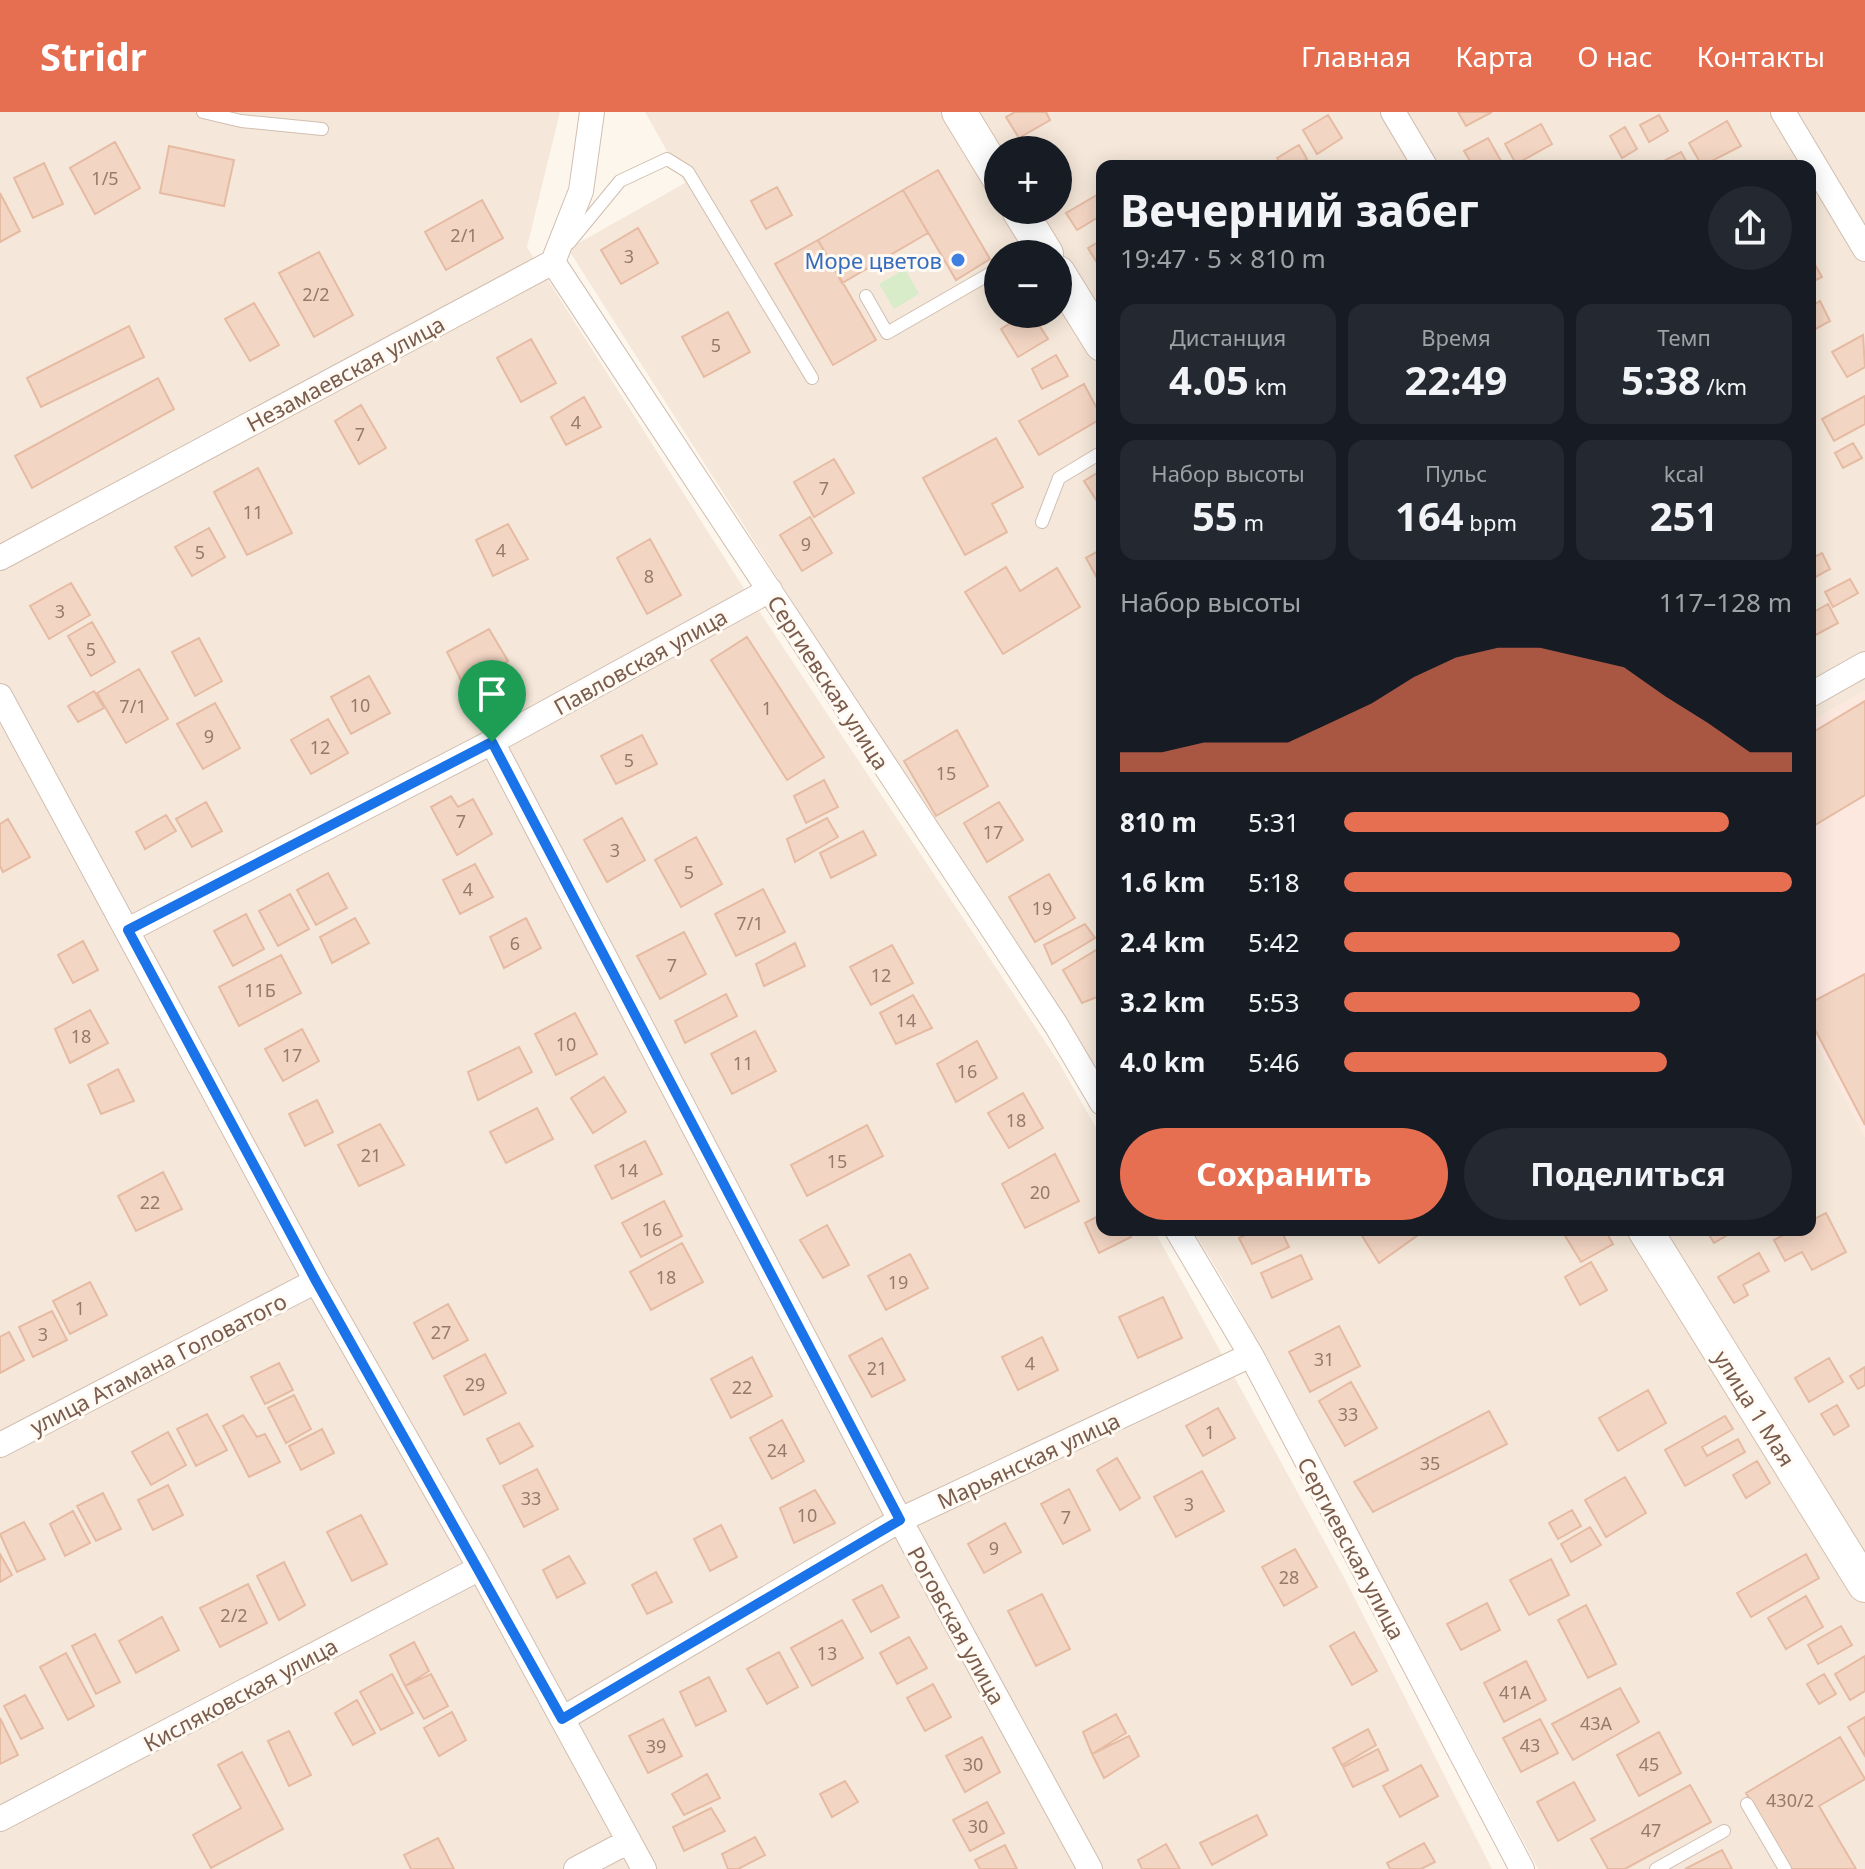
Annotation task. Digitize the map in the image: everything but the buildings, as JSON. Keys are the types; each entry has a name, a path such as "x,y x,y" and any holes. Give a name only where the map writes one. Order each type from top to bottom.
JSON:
{"street":[{"path":"553,262 581,191 592,112"},
{"path":"959,112 984,153"},
{"path":"1393,112 1421,160"},
{"path":"1783,112 1812,160"},
{"path":"1816,167 1865,249"},
{"name":"Незамаевская улица","path":"0,558 553,262"},
{"name":"Сергиевская улица","path":"553,262 1056,1025 1096,1093"},
{"path":"1072,296 1096,334"},
{"name":"Павловская улица","path":"128,930 492,742 770,590"},
{"path":"1816,692 1865,664"},
{"path":"0,696 316,1281 480,1568 644,1869"},
{"name":"Роговская улица","path":"492,742 900,1520 1090,1869"},
{"name":"Сергиевская улица","path":"1181,1236 1251,1355 1522,1869"},
{"name":"улица 1 Мая","path":"1649,1236 1865,1585"},
{"name":"улица Атамана Головатого","path":"0,1445 316,1281"},
{"name":"Марьянская улица","path":"562,1719 900,1520 1251,1355"},
{"name":"Кисляковская улица","path":"0,1819 480,1568"},
{"path":"576,1869 629,1841"}],"lane":[{"path":"203,112 241,121 322,129"},
{"path":"553,262 620,181 667,159 688,172 812,378"},
{"path":"866,296 887,333 984,277"},
{"path":"1042,522 1059,478 1096,456"},
{"path":"1747,1804 1785,1869"},
{"path":"1656,1869 1724,1831"}],"shaded area":[{"path":"0,112 560,112 527,247 745,590 1058,1061 1096,1128 1096,1236 1157,1236 1346,1581 1492,1869 0,1869"},
{"path":"645,112 1865,112 1865,691 1816,719 1816,160 1096,160 1096,1070 927,813 568,249 685,183"},
{"path":"1865,691 1865,1137 1816,1041 1816,719"},
{"path":"1816,1041 1865,1137 1865,1869 1538,1869 1230,1291 1197,1236 1816,1236"}],"green space":[{"path":"905,269 919,294 894,309 879,284"}],"place":[{"name":"Море цветов","path":"958,260"}],"route":[{"path":"492,742 900,1520 562,1719 480,1568 316,1281 128,930 492,742"}]}
